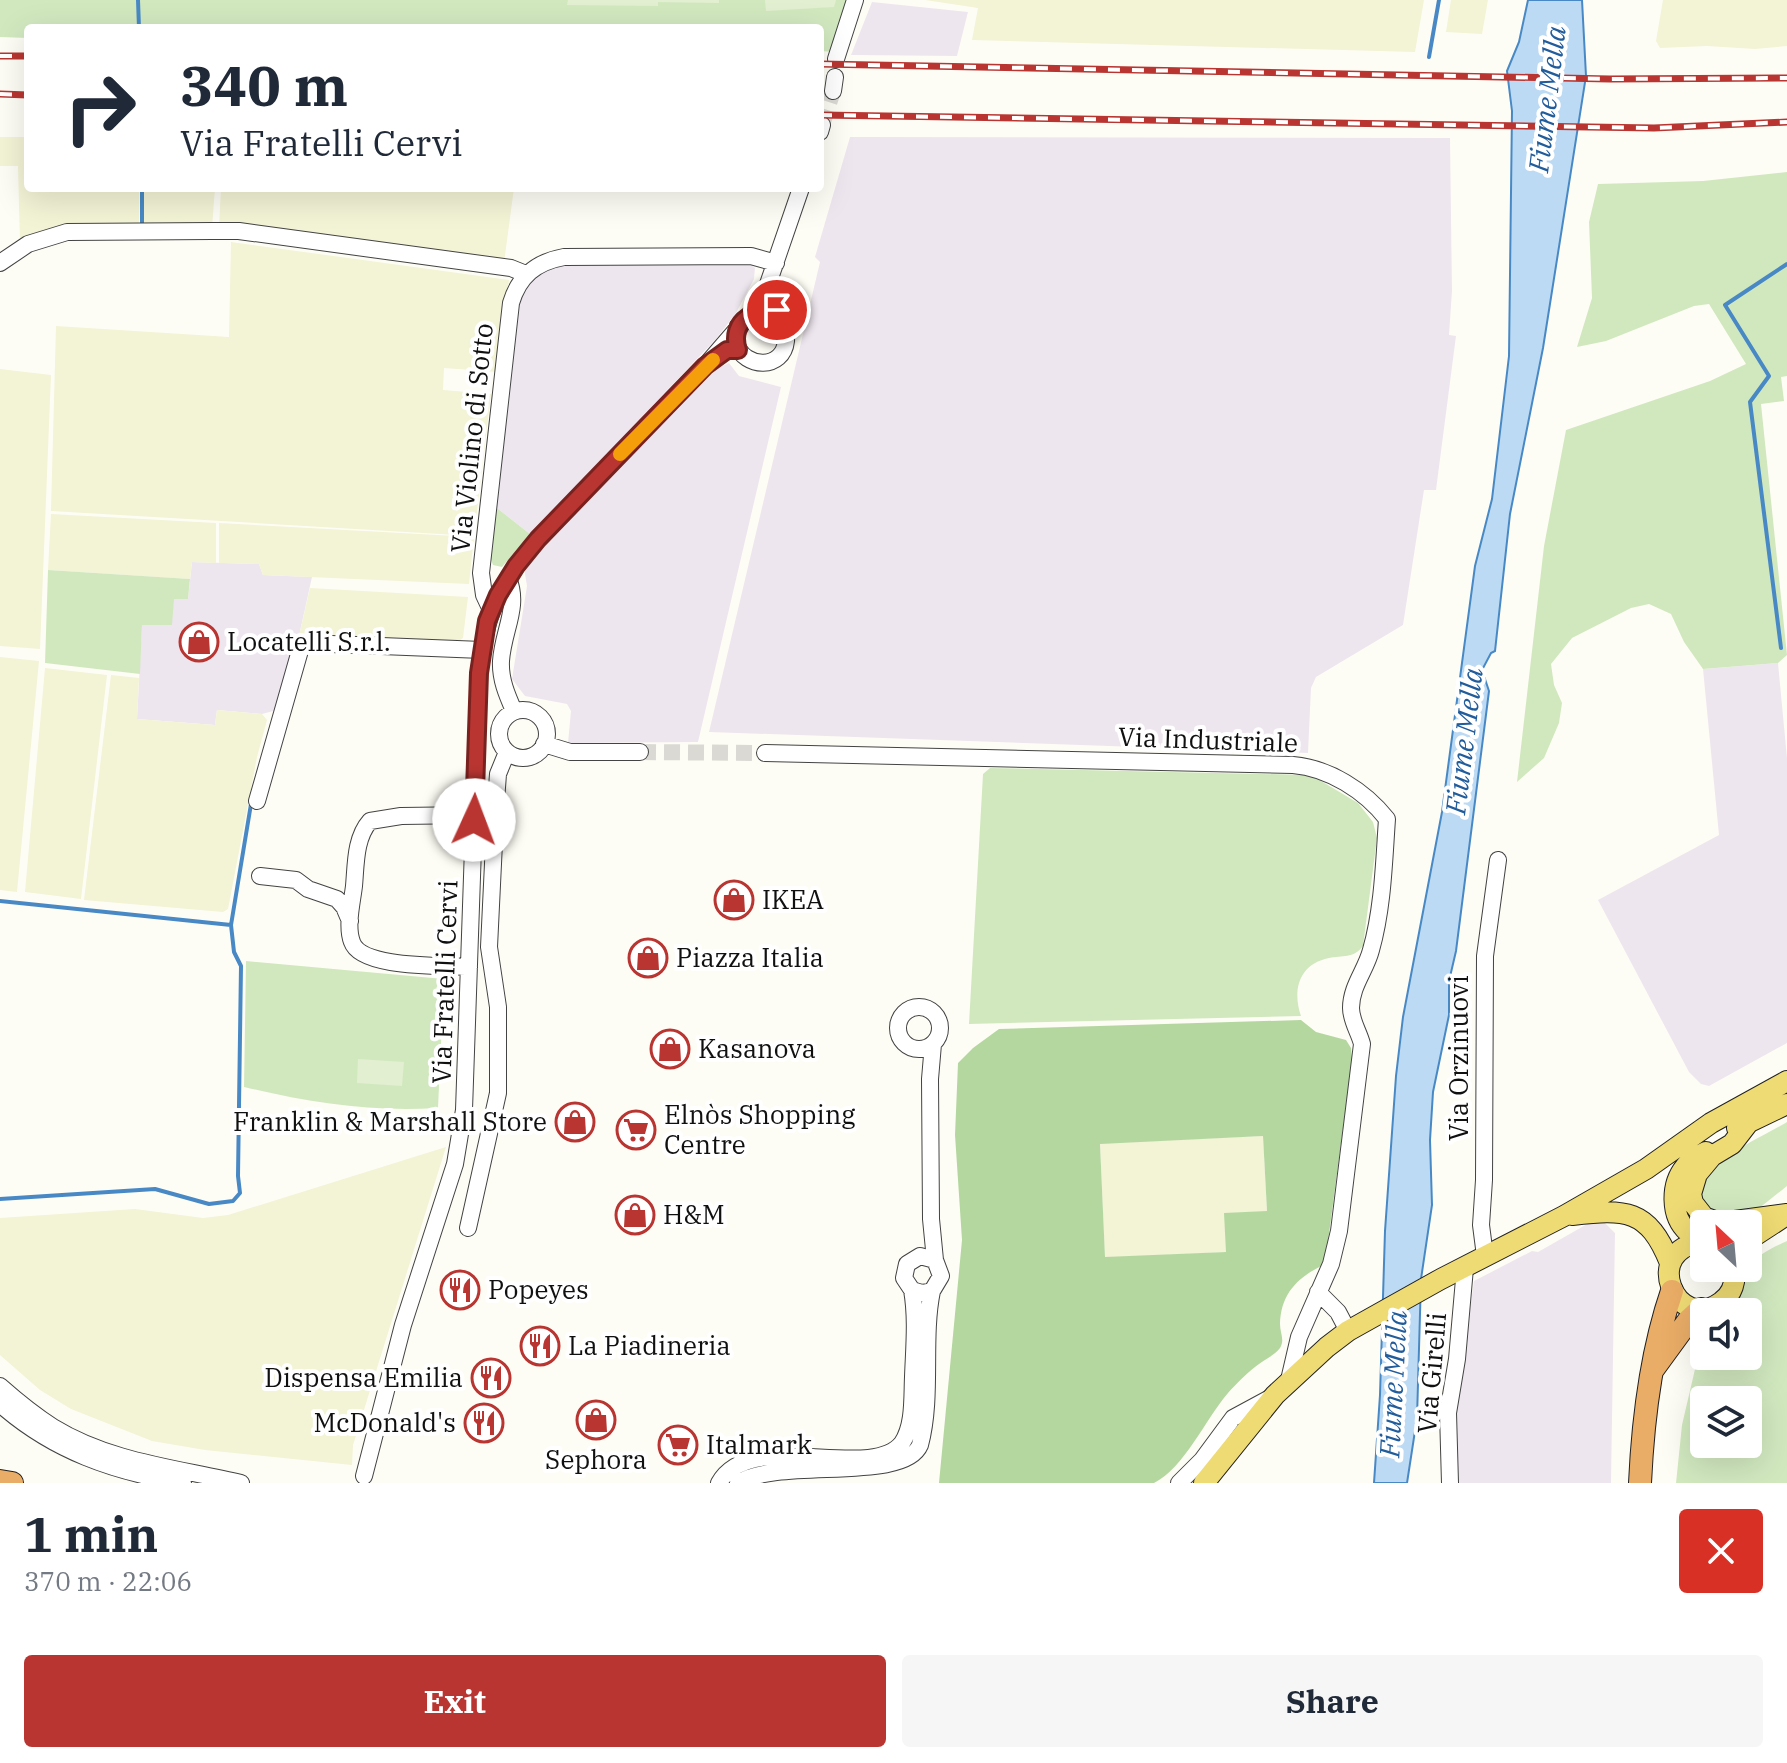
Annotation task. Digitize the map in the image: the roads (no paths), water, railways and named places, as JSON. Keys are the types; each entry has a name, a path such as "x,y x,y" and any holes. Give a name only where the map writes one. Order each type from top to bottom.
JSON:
{"highway":[{"path":"1640,1483 1642,1431 1658,1332 1672,1291"},
{"path":"1654,1369 1690,1319"},
{"path":"0,1481 12,1483"}],"main road":[{"path":"1646,1169 1711,1123 1787,1081"},
{"path":"1204,1483 1282,1388 1348,1331 1646,1169 1787,1104"},
{"path":"1749,1122 1732,1144 1712,1156 1697,1174 1691,1194 1693,1203 1704,1217 1720,1223 1784,1217"},
{"path":"1690,1233 1680,1222 1675,1208 1677,1182 1682,1169 1690,1161 1731,1138 1749,1122"},
{"path":"1564,1216 1616,1211 1633,1216 1656,1234 1670,1263 1672,1291 1684,1304 1690,1306"},
{"path":"1762,1233 1784,1217"},
{"path":"1670,1263 1684,1247 1690,1246"},
{"path":"1222,1483 1226,1457"}],"street":[{"path":"836,59 855,0"},
{"path":"738,350 753,363 761,364 777,358 786,345 773,270 800,192"},
{"path":"0,263 28,244 67,232 239,231 511,268 526,274 543,263 564,257 751,256 773,270"},
{"name":"Via Fratelli Cervi","path":"364,1476 403,1325 455,1164 464,1110 482,650 491,610 508,578 538,539 705,366 744,320 763,297 773,270"},
{"name":"Via Violino di Sotto","path":"491,610 484,595 481,573 511,303 518,283 526,274"},
{"path":"744,320 767,313 780,321"},
{"name":"Via Fratelli Cervi","path":"705,366 727,350 738,350 735,338 744,320"},
{"path":"508,578 515,599 501,664 504,687 514,711"},
{"path":"257,801 303,645 482,650"},
{"path":"528,710 540,717 546,730 544,744 534,755 527,757 520,758 507,752 501,745 499,729 502,721 514,711 528,710"},
{"path":"544,744 570,752 640,752"},
{"path":"468,1228 498,1093 498,1007 489,947 498,774 507,752"},
{"name":"Via Industriale","path":"765,753 1309,766 1358,790 1374,803 1387,819 1384,868 1372,949 1357,980 1351,1006 1362,1044 1339,1231 1331,1264 1299,1337 1282,1388"},
{"path":"469,967 375,960 356,949 351,941 350,923 358,843 370,821 401,816 474,815"},
{"name":"Via Orzinuovi","path":"1485,1256 1481,1225 1485,956 1498,860"},
{"path":"260,876 296,880 308,889 337,899 350,923"},
{"path":"930,1079 912,1048 902,1041 898,1029 902,1016 913,1008 926,1008 939,1019 930,1079 931,1219 935,1260 941,1276 937,1287 922,1293 912,1290 906,1283 904,1273 907,1264 915,1257 931,1219"},
{"path":"912,1048 923,1049 933,1044"},
{"path":"915,1257 925,1256 935,1260"},
{"name":"Via Girelli","path":"1450,1483 1448,1413 1457,1359 1465,1268"},
{"path":"719,1483 731,1468 752,1460 869,1461 894,1453 906,1435 912,1408 915,1322 912,1290"},
{"path":"738,1483 758,1477 875,1477 897,1473 907,1467 915,1458 922,1435 932,1291"},
{"path":"1318,1292 1338,1312 1348,1331"},
{"path":"0,1386 55,1429 89,1445 142,1463 241,1483"},
{"path":"1179,1483 1202,1460 1233,1418 1282,1388"},
{"path":"0,1404 48,1440 86,1459 141,1477 183,1483"}],"water":[{"name":"Fiume Mella","path":"1528,0 1582,0 1586,76 1543,348 1510,514 1495,651 1482,670 1489,691 1456,951 1449,981 1449,1015 1433,1092 1430,1140 1432,1205 1421,1279 1417,1418 1407,1483 1374,1483 1385,1231 1396,1076 1403,1017 1442,812 1475,566 1492,499 1509,356 1512,111 1507,71 1519,42"}],"waterway":[{"path":"138,0 139,24"},
{"path":"1429,57 1439,0"},
{"path":"142,192 142,226"},
{"path":"1781,648 1750,402 1769,376 1725,305 1787,264"},
{"path":"0,1199 155,1189 209,1204 233,1201 240,1193 241,966 234,952 231,925 251,804"},
{"path":"0,901 231,925"}],"tunnel":[{"path":"824,119 833,91"},
{"path":"640,752 765,753"}],"railway":[{"path":"0,56 24,56"},
{"path":"824,64 1610,79 1787,78"},
{"path":"0,94 24,95"},
{"path":"824,115 1654,128 1787,122"}],"place":[{"name":"Locatelli S.r.l.","path":"199,642"},
{"name":"IKEA","path":"734,900"},
{"name":"Piazza Italia","path":"648,958"},
{"name":"Kasanova","path":"670,1049"},
{"name":"Franklin & Marshall Store","path":"575,1122"},
{"name":"Elnòs Shopping Centre","path":"636,1130"},
{"name":"H&M","path":"635,1215"},
{"name":"Popeyes","path":"460,1290"},
{"name":"La Piadineria","path":"540,1346"},
{"name":"Dispensa Emilia","path":"491,1378"},
{"name":"Sephora","path":"596,1420"},
{"name":"McDonald's","path":"484,1423"},
{"name":"Italmark","path":"678,1445"}]}
